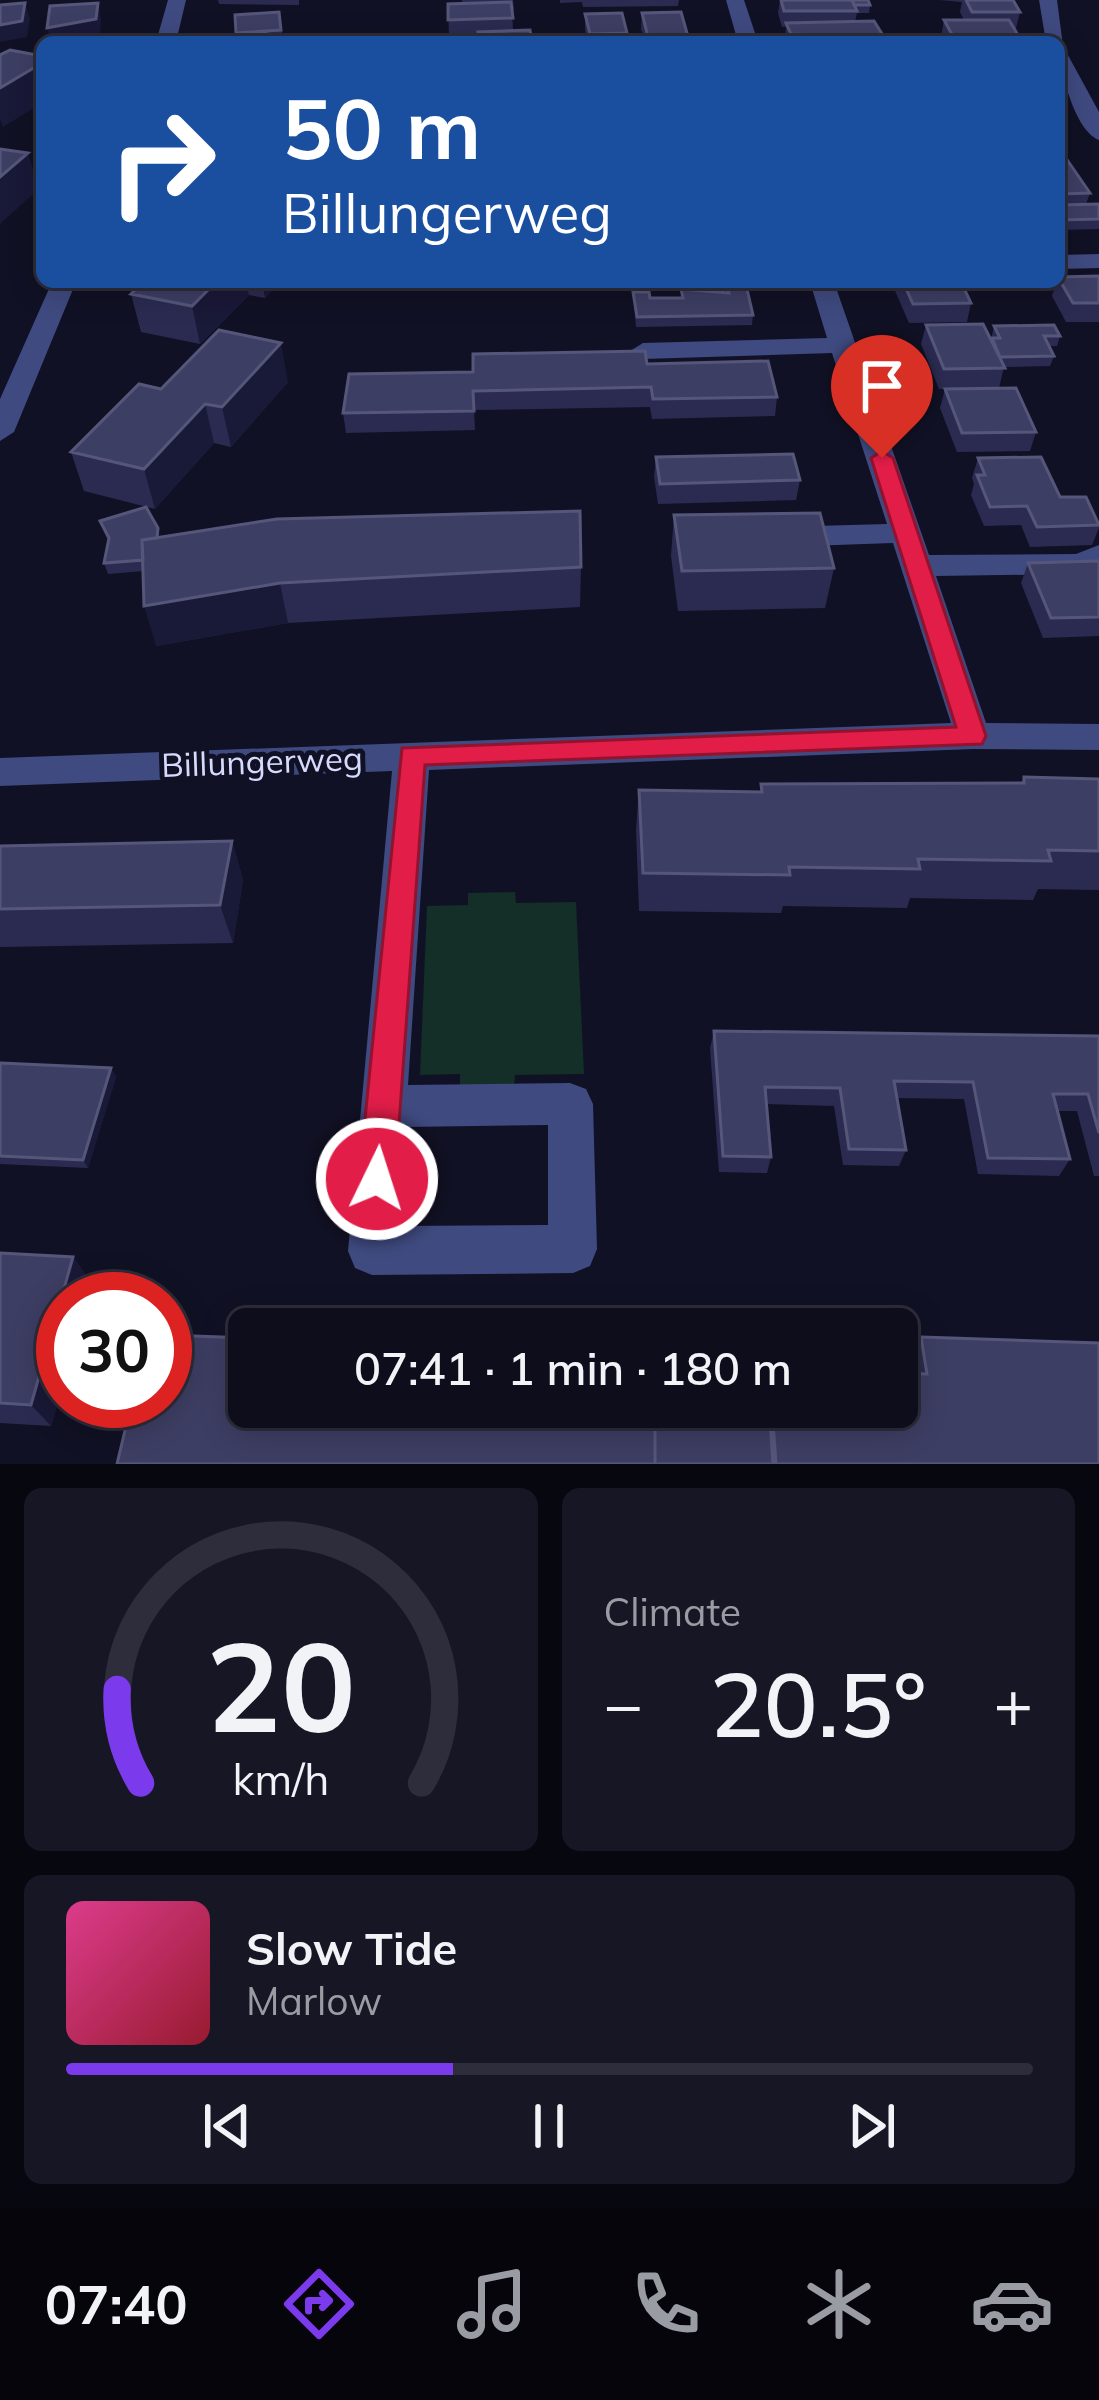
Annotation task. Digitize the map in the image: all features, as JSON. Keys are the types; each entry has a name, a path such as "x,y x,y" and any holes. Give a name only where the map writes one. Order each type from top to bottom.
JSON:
{"street":[{"path":"168,36 178,0"},
{"path":"735,0 746,36"},
{"path":"1048,0 1055,36"},
{"path":"1065,63 1099,134"},
{"path":"1065,262 1099,261"},
{"path":"0,431 61,288"},
{"path":"824,288 973,736"},
{"path":"644,351 844,345"},
{"path":"740,538 906,532"},
{"path":"916,566 1081,564 1099,555"},
{"name":"Billungerweg","path":"0,772 973,736 1099,737"},
{"path":"382,1106 570,1104 573,1250 372,1251 382,1106 412,755"}],"green space":[{"path":"515,892 516,903 576,902 584,1074 515,1075 514,1087 460,1089 460,1074 420,1075 427,906 468,905 468,893"}],"building":[{"path":"781,0 852,0 857,11 784,11"},
{"path":"966,0 1013,0 1020,12 972,12"},
{"path":"511,2 513,18 448,20 448,4"},
{"path":"25,3 22,21 0,25 0,5"},
{"path":"98,3 96,19 47,28 50,6"},
{"path":"279,12 281,30 236,33 235,15"},
{"path":"681,12 688,36 648,36 642,13"},
{"path":"622,13 627,33 590,34 585,14"},
{"path":"944,20 1009,20 1019,36 953,36"},
{"path":"874,21 883,36 791,34 786,23"},
{"path":"530,30 531,36 479,36 478,32"},
{"path":"10,50 36,55 36,67 0,88 0,55"},
{"path":"0,149 28,153 0,177"},
{"path":"1065,157 1090,193 1065,194"},
{"path":"1099,204 1099,219 1065,220 1065,205"},
{"path":"1099,276 1099,303 1073,303 1064,288 1065,277"},
{"path":"137,288 210,288 192,306 131,294"},
{"path":"727,288 747,288 753,315 637,317 633,292 649,292 650,298 683,298 681,289 729,293"},
{"path":"906,288 964,288 971,303 913,304"},
{"path":"983,324 1005,368 944,369 926,325"},
{"path":"1054,325 1060,336 1044,336 1054,356 1000,357 992,338 1000,338 994,326"},
{"path":"219,330 281,343 222,407 205,404 144,469 71,452 139,384 161,389"},
{"path":"645,351 647,364 768,361 777,397 653,399 651,387 473,391 474,411 343,413 349,374 473,372 473,354"},
{"path":"1016,388 1036,432 962,433 945,389"},
{"path":"793,454 800,480 660,484 656,457"},
{"path":"1041,457 1060,497 1086,497 1099,525 1037,527 1027,506 990,507 977,475 985,475 978,458"},
{"path":"146,507 158,528 157,538 142,540 143,560 104,563 109,538 100,521"},
{"path":"580,511 581,567 280,583 144,606 142,540 277,519"},
{"path":"820,513 834,568 682,571 674,515"},
{"path":"1099,561 1099,617 1051,618 1028,563"},
{"path":"1024,777 1099,779 1099,851 1048,850 1051,861 918,859 920,869 789,867 790,875 643,873 639,790 762,792 761,784 1024,783"},
{"path":"232,841 220,905 0,909 0,846"},
{"path":"714,1031 1099,1036 1099,1133 1088,1094 1053,1094 1070,1159 988,1158 973,1082 894,1081 906,1150 849,1149 840,1088 765,1087 771,1157 723,1156"},
{"path":"0,1063 111,1068 83,1160 0,1156"},
{"path":"0,1253 73,1257 69,1272 36,1272 36,1387 31,1405 0,1403"},
{"path":"192,1336 228,1337 228,1428 655,1428 655,1464 117,1464 126,1428 192,1428"},
{"path":"921,1337 1099,1343 1099,1464 776,1464 773,1428 918,1428 918,1374 927,1374"},
{"path":"655,1428 770,1428 773,1464 655,1464"}],"route":[{"path":"377,1179 412,755 973,736 882,458"}]}
